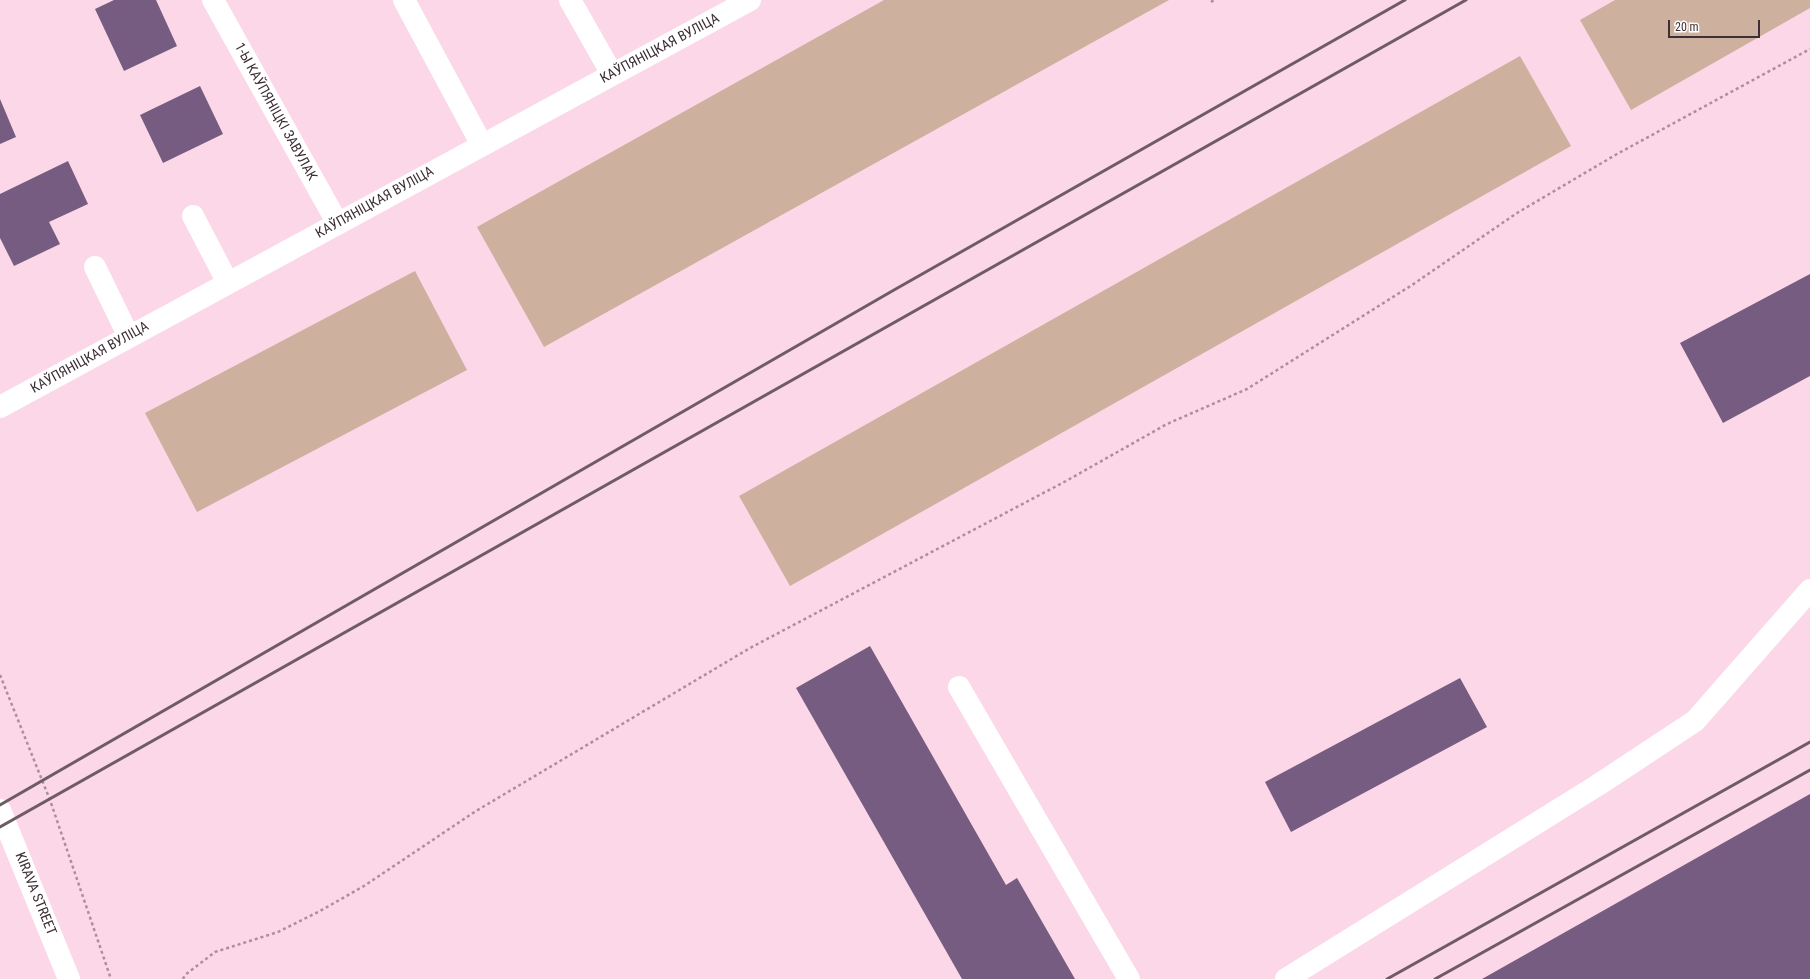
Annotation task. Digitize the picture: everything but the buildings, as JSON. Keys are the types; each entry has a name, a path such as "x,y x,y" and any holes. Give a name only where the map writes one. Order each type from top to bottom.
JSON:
{"street":[{"name":"1-Ы КАЎПЯНІЦКІ ЗАВУЛАК","path":"213,0 338,224"},
{"path":"404,0 482,145"},
{"path":"570,0 612,74"},
{"name":"КАЎПЯНІЦКАЯ ВУЛІЦА","path":"0,407 750,0"},
{"path":"193,216 228,283"},
{"path":"95,267 130,337"},
{"path":"1286,979 1598,786 1695,721 1810,590"},
{"path":"959,687 1129,979"},
{"name":"KIRAVA STREET","path":"0,810 69,979"}],"path":[{"path":"183,979 185,975 215,952 278,932 345,897 476,811 750,648 1066,481 1167,424 1246,389 1412,285 1517,213 1617,154 1810,49"},
{"path":"0,675 50,800 111,979"}],"shaded area":[{"path":"884,0 1169,0 544,347 477,227"},
{"path":"1615,0 1810,0 1810,8 1631,110 1580,20"},
{"path":"1520,56 1571,146 790,586 739,496"},
{"path":"415,271 467,370 197,512 145,413"}],"railway":[{"path":"0,805 894,290 1405,0"},
{"path":"0,827 1466,0"},
{"path":"1387,979 1810,742"},
{"path":"1435,979 1810,770"}]}
